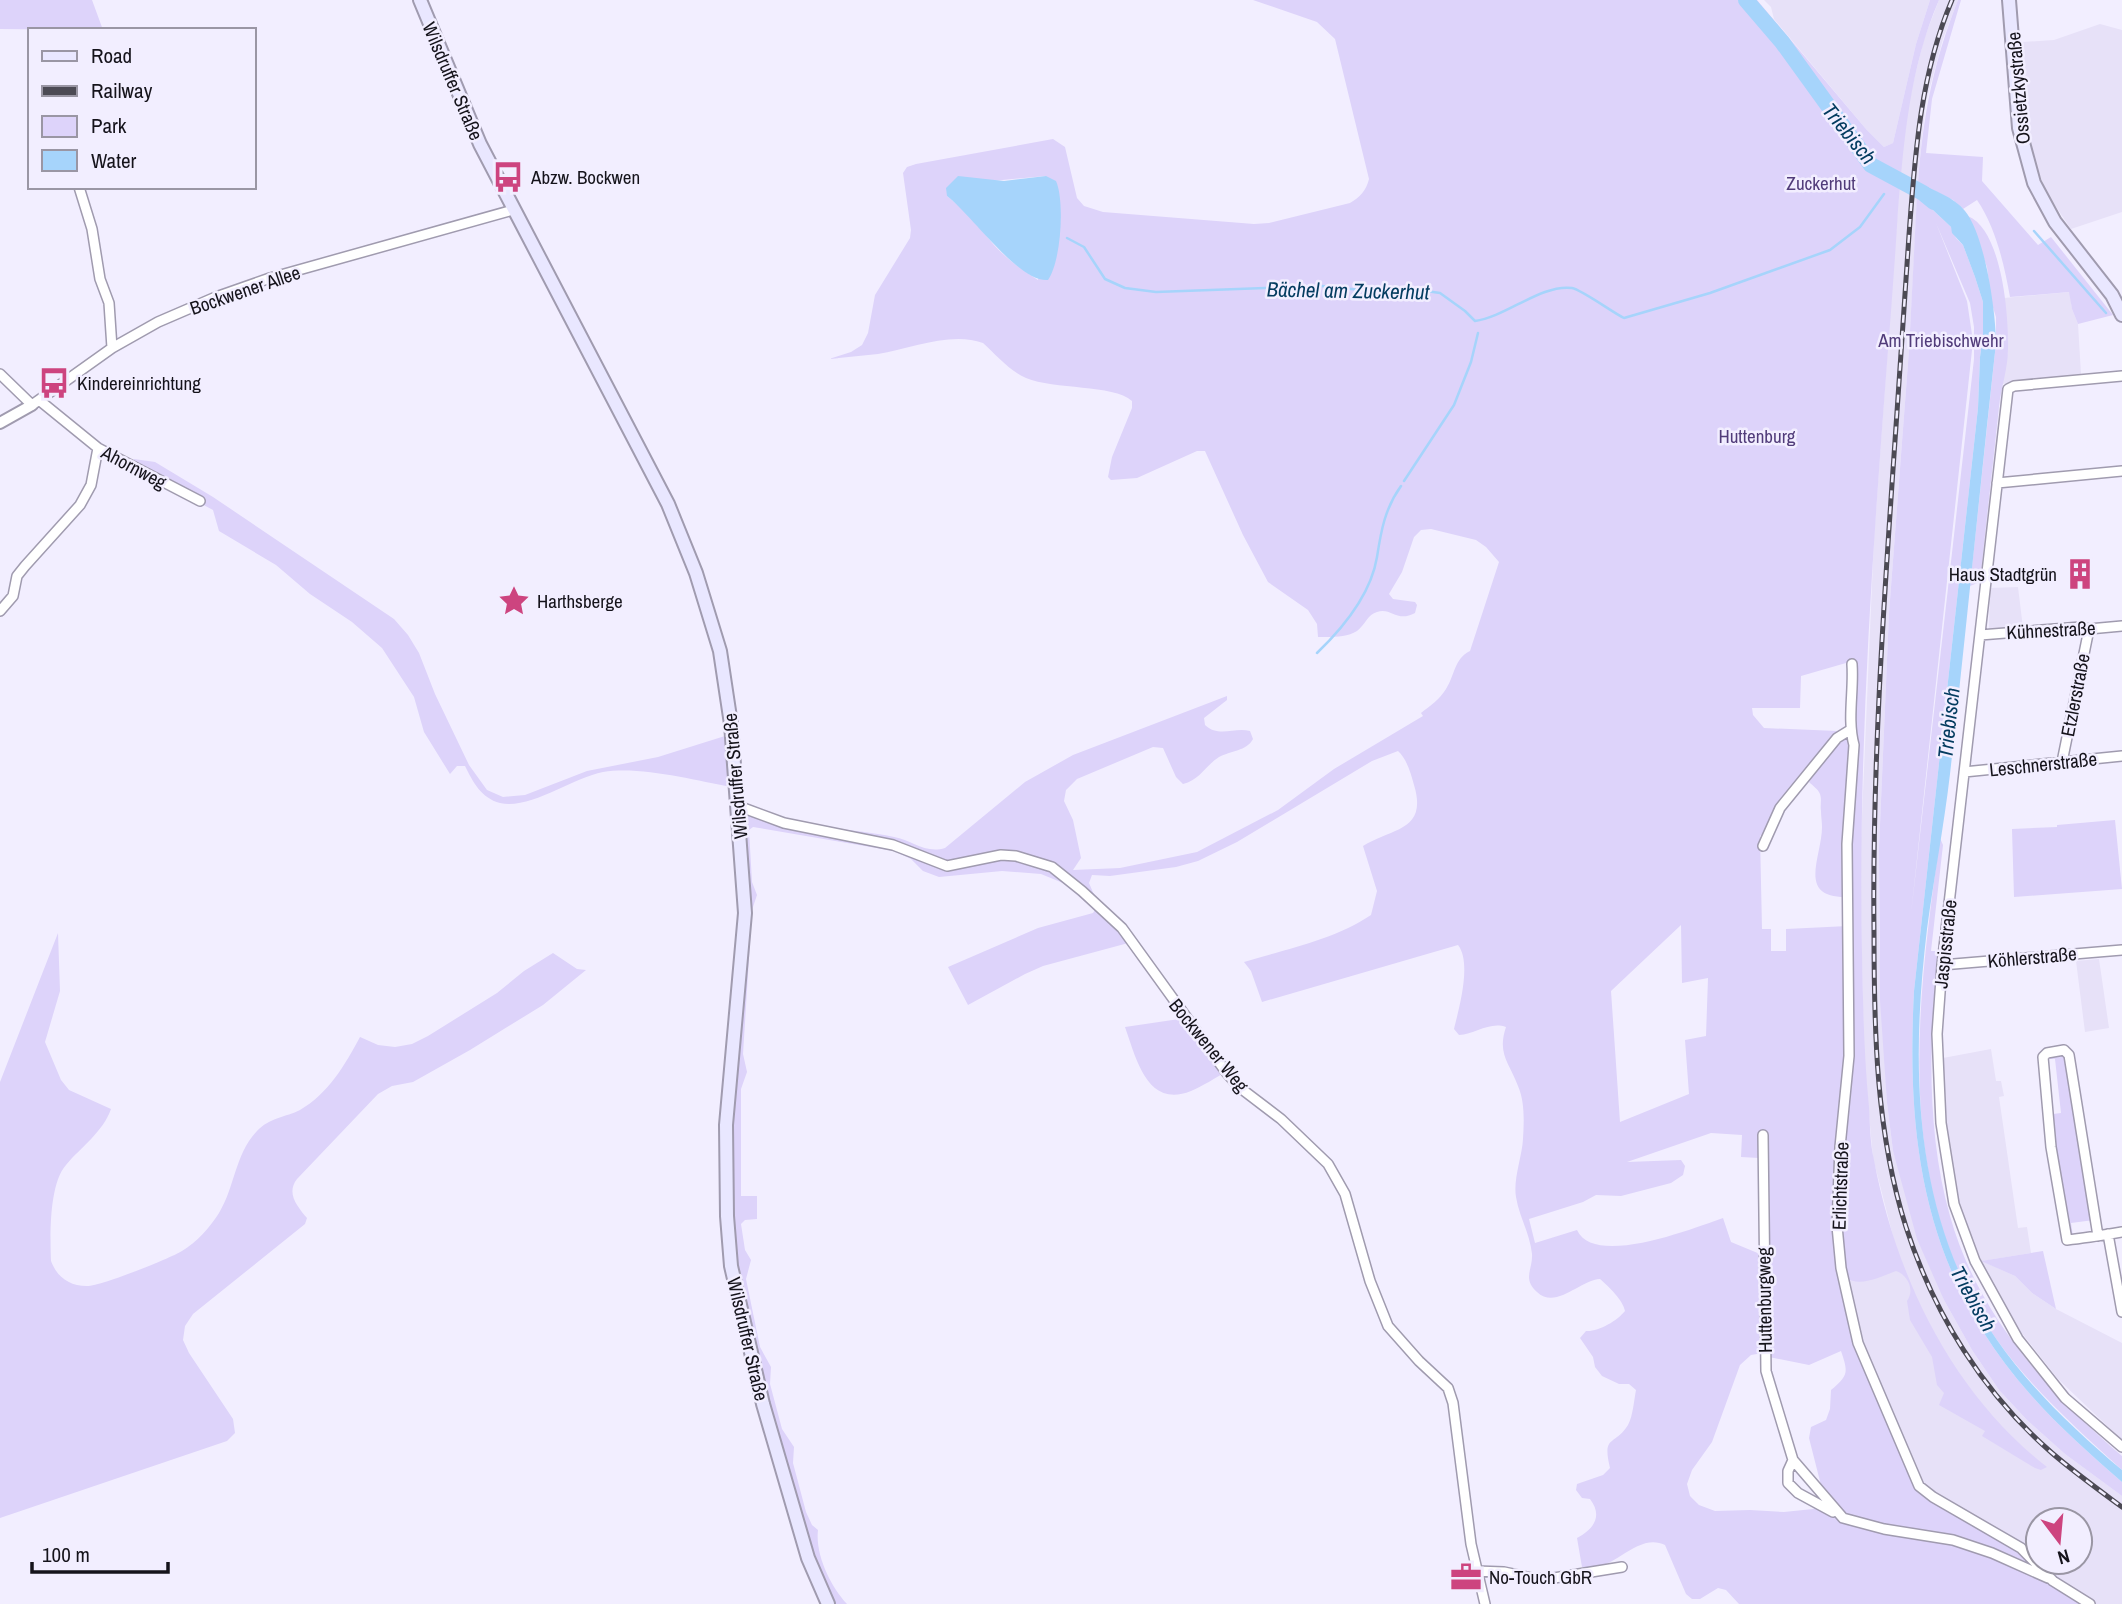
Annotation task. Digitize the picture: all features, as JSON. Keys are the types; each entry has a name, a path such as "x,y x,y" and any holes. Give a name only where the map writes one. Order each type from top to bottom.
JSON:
{"main road":[{"name":"Wilsdruffer Straße","path":"420,0 480,144 652,474 688,551 712,621 724,671 738,806 745,913 726,1125 727,1216 732,1266 763,1404 808,1558 828,1604"},
{"name":"Ossietzkystraße","path":"2009,0 2020,128 2034,183 2055,222 2112,295 2122,315"}],"street":[{"path":"80,189 92,229 100,279 109,303 112,348"},
{"name":"Bockwener Allee","path":"0,423 36,402 112,348 158,322 216,297 270,278 513,210"},
{"name":"Ahornweg","path":"0,374 98,448 200,501"},
{"name":"Jaspisstraße","path":"2122,376 2010,387 2004,414 1942,965 1937,1034 1941,1123 1954,1204 1975,1261 2026,1349 2065,1398 2122,1447"},
{"path":"0,611 13,596 17,576 80,505 91,485 98,448"},
{"path":"1997,483 2122,471"},
{"name":"Kühnestraße","path":"1980,635 2081,626 2089,629 2122,626"},
{"name":"Etzlerstraße","path":"2062,762 2089,629"},
{"name":"Erlichtstraße","path":"1852,664 1853,706 1850,730 1854,745 1847,844 1849,1056 1837,1213 1842,1268 1856,1336 1869,1374 1919,1486 1933,1497 2021,1548 2053,1581 2090,1604"},
{"path":"1763,846 1780,808 1837,738 1850,730"},
{"name":"Leschnerstraße","path":"1964,772 2122,756"},
{"name":"Bockwener Weg","path":"738,806 784,823 894,845 947,866 1001,855 1039,862 1052,867 1122,928 1226,1072 1239,1087 1316,1150 1328,1164 1345,1194 1370,1281 1385,1321 1402,1343 1448,1388 1453,1404 1476,1571 1485,1604"},
{"name":"Köhlerstraße","path":"1942,965 2122,950"},
{"path":"2122,1233 2103,1235 2067,1240 2051,1147 2043,1057 2047,1053 2064,1050 2069,1055 2103,1235 2122,1311"},
{"name":"Huttenburgweg","path":"1763,1135 1766,1371 1793,1460 1843,1518"},
{"name":"Huttenburgweg","path":"1793,1460 1788,1471 1788,1483 1798,1493 1843,1518 1884,1529 1953,1540 1992,1553 2053,1581"},
{"path":"1476,1571 1554,1578 1622,1567"}],"shaded area":[{"path":"1764,0 1930,0 1916,44 1893,143 1884,147 1866,129 1774,19 1771,7"},
{"path":"1939,0 1958,0 1943,39 1926,102 1919,166 1909,350 1889,613 1879,848 1879,942 1887,1103 1893,1151 1944,1300 1972,1350 1999,1390 2027,1420 2065,1454 2122,1496 2122,1604 2090,1604 2049,1576 2094,1576 2094,1506 2024,1506 2024,1558 1919,1486 1869,1374 1843,1276 1903,1265 1896,1248 1873,1158 1864,1059 1860,863 1874,538 1901,163 1909,100 1924,39"},
{"path":"2100,24 2122,30 2122,212 2071,229 2048,195 2038,171 2029,135 2022,42 2054,40"},
{"path":"2070,292 2072,309 2078,324 2081,374 2002,384 2008,351 2004,298"},
{"path":"2018,587 2023,628 1989,629 1990,588"},
{"path":"2099,959 2109,1028 2085,1032 2076,961"},
{"path":"1991,1049 1996,1081 2001,1081 2004,1096 1999,1097 2018,1228 2027,1227 2031,1253 1982,1261 2015,1276 2032,1293 2056,1309 2122,1343 2122,1440 2058,1379 2021,1332 2003,1304 1967,1231 1960,1210 1947,1128 1943,1058"}],"green space":[{"path":"0,0 92,0 102,28 28,28 0,29"},
{"path":"1253,0 1757,0 1884,147 1893,143 1916,44 1930,0 1939,0 1929,25 1915,77 1903,156 1871,584 1861,879 1864,1030 1870,1134 1884,1204 1897,1247 1933,1330 1956,1368 1983,1404 2013,1437 2047,1467 2041,1470 2035,1468 1982,1436 1985,1431 1939,1405 1944,1393 1937,1385 1932,1357 1910,1320 1907,1301 1910,1288 1904,1276 1896,1271 1863,1282 1844,1277 1856,1336 1919,1486 2021,1548 2024,1551 2024,1576 2048,1576 2090,1604 1739,1604 1726,1590 1718,1588 1700,1599 1692,1599 1686,1594 1665,1545 1654,1542 1634,1548 1603,1565 1582,1567 1577,1538 1595,1522 1596,1511 1590,1499 1582,1498 1576,1490 1577,1484 1603,1475 1610,1468 1608,1445 1628,1425 1636,1390 1629,1384 1619,1384 1602,1376 1580,1338 1586,1331 1607,1325 1625,1311 1619,1298 1600,1279 1552,1298 1544,1297 1530,1283 1531,1247 1515,1190 1523,1139 1523,1105 1503,1051 1506,1027 1488,1027 1459,1035 1454,1029 1464,974 1462,953 1458,945 1262,1002 1251,971 1244,962 1326,937 1371,915 1377,891 1363,846 1405,826 1416,811 1417,800 1412,776 1398,751 1372,761 1237,842 1198,861 1176,867 1110,876 1092,875 1089,883 1097,900 1132,942 1043,966 968,1005 948,967 1038,928 1093,913 1095,910 1063,883 1041,874 1002,871 939,877 923,871 911,859 894,851 753,827 749,830 752,882 757,895 752,910 743,1054 747,1072 741,1089 741,1196 757,1196 757,1219 745,1220 741,1224 745,1250 751,1260 746,1279 760,1347 771,1367 770,1384 782,1429 794,1447 793,1463 806,1512 812,1525 818,1530 819,1550 825,1570 847,1604 828,1604 740,1309 726,1173 743,953 737,798 773,816 793,822 874,833 925,848 945,848 1025,782 1073,755 1227,696 1227,700 1204,718 1205,725 1221,732 1250,731 1253,739 1243,748 1219,757 1194,779 1183,784 1176,777 1163,748 1153,747 1077,779 1066,790 1064,801 1073,820 1081,858 1073,870 1120,868 1197,852 1278,810 1334,769 1423,716 1421,713 1444,693 1461,658 1470,651 1499,562 1476,540 1431,529 1421,530 1414,537 1402,572 1389,594 1393,599 1415,602 1415,613 1399,616 1386,611 1377,612 1353,633 1338,637 1318,637 1317,624 1308,610 1268,582 1243,535 1205,451 1197,451 1137,478 1111,480 1108,477 1112,457 1132,408 1132,401 1111,392 1026,378 1009,367 983,343 971,340 944,340 878,354 829,359 851,352 862,345 868,333 875,295 910,238 903,173 907,167 916,164 1053,139 1065,147 1077,198 1084,206 1103,212 1254,224 1269,223 1354,201 1360,196 1369,179 1335,39 1317,22","holes":["1046,176 1038,280 1004,255 947,196 992,181","1851,663 1850,730 1857,744 1850,744 1848,739 1836,745 1809,782 1821,798 1822,827 1815,874 1817,883 1822,891 1831,896 1847,897 1848,926 1786,929 1786,951 1771,951 1771,929 1762,929 1760,836 1768,830 1837,731 1764,728 1753,715 1752,708 1800,708 1801,676","1681,925 1682,983 1708,978 1706,1036 1685,1040 1689,1094 1620,1122 1611,991","1711,1133 1742,1135 1741,1157 1759,1158 1760,1254 1731,1242 1723,1218 1669,1236 1623,1246 1603,1246 1587,1241 1577,1230 1535,1243 1529,1219 1583,1202 1596,1195 1621,1196 1671,1183 1683,1175 1685,1166 1681,1160 1627,1162","1841,1351 1845,1364 1844,1377 1831,1390 1830,1409 1826,1420 1811,1427 1809,1438 1824,1497 1819,1506 1784,1512 1715,1511 1699,1505 1690,1496 1687,1484 1692,1470 1712,1442 1740,1365 1751,1355 1763,1353 1769,1357 1809,1365"]},
{"path":"1958,0 1961,0 1932,99 1926,153 1983,157 1982,181 2038,245 2051,237 2113,315 2078,324 2069,292 2010,297 1994,234 1977,200 1963,209 1953,200 1918,183 1930,90"},
{"name":"Am Triebischwehr","path":"1917,195 1951,227 1963,245 1983,302 1978,408 1914,991 1912,1047 1919,1154 1929,1205 1945,1254 1966,1302 1994,1349 2030,1394 2063,1429 2122,1482 2122,1496 2065,1454 2027,1420 1999,1390 1972,1350 1944,1300 1917,1239 1893,1151 1880,1000 1879,848 1889,613 1909,350","holes":["1936,223 1970,303 1974,327 1974,359 1911,914 1973,341 1967,301"]},
{"path":"1968,216 1980,224 1996,256 2005,296 2008,334 2008,356 1999,407 1980,582 1970,586 1996,343 1996,317 1987,267"},
{"path":"134,459 155,462 213,497 394,619 419,653 435,694 469,765 487,790 503,797 525,795 587,771 658,757 725,736 731,787 667,775 618,771 591,775 524,802 512,804 493,801 478,789 465,766 457,766 450,774 424,732 414,697 382,648 276,565 219,531 213,510 129,465"},
{"path":"2115,820 2122,889 2014,897 2012,829"},
{"path":"1940,838 1943,845 1931,951 1938,951 1932,1084 1937,1151 1950,1216 1962,1252 1997,1318 2042,1378 2122,1456 2122,1470 2040,1392 1997,1340 1963,1282 1940,1222 1926,1160 1920,1097 1920,1033 1924,968"},
{"path":"58,933 60,991 45,1042 61,1080 69,1090 111,1109 97,1132 66,1165 56,1184 51,1225 51,1261 64,1280 81,1286 95,1285 135,1272 193,1244 219,1213 244,1150 257,1131 272,1120 300,1110 319,1096 342,1068 360,1037 378,1045 395,1047 412,1044 497,993 524,971 553,953 577,969 586,970 543,1005 470,1050 413,1082 392,1086 378,1094 294,1184 293,1194 307,1218 305,1224 193,1314 185,1326 183,1340 233,1419 235,1433 227,1441 0,1518 0,1082"},
{"path":"1186,1018 1226,1072 1191,1091 1176,1095 1164,1093 1154,1087 1139,1066 1125,1027"},
{"path":"2065,1055 2094,1220 2071,1223 2073,1236 2054,1142 2053,1114 2061,1113 2055,1059 2047,1059"},
{"path":"2043,1251 2056,1309 2032,1293 2015,1276 1981,1261"}],"water":[{"path":"958,176 1004,181 1046,176 1056,181 1061,216 1059,246 1048,280 1036,278 1023,271 947,196 946,188"},
{"path":"1918,183 1955,202 1972,222 1988,274 1996,343 1950,774 1927,929 1922,982 1919,1036 1924,1142 1933,1194 1948,1244 1969,1293 2010,1358 2055,1409 2122,1470 2122,1482 2074,1440 2041,1406 1994,1349 1966,1302 1945,1254 1929,1205 1919,1154 1912,1047 1914,991 1978,408 1983,302 1963,245 1952,233 1951,227 1917,195"}],"waterway":[{"name":"Triebisch","path":"1746,0 1782,42 1871,165 1923,193 1934,202"},
{"name":"Bächel am Zuckerhut","path":"1067,238 1084,247 1105,279 1125,288 1156,292 1322,286 1361,290 1381,296 1419,290 1440,293 1475,321 1499,314 1548,291 1572,288 1624,318 1710,293 1830,250 1860,227 1884,194"},
{"path":"2034,231 2106,313"},
{"path":"1404,481 1454,405 1471,362 1478,333"},
{"path":"1317,653 1346,621 1369,584 1385,520 1401,486"}],"railway":[{"path":"1952,0 1933,57 1917,145 1884,607 1874,868 1876,1044 1883,1119 1888,1155 1906,1227 1917,1259 1946,1321 1983,1378 2027,1430 2060,1460 2122,1507"}],"place":[{"name":"Abzw. Bockwen","path":"508,177"},
{"name":"Kindereinrichtung","path":"54,383"},
{"name":"Haus Stadtgrün","path":"2080,574"},
{"name":"Harthsberge","path":"514,601"},
{"name":"No-Touch GbR","path":"1466,1577"}],"park label":[{"name":"Zuckerhut","path":"1821,183"},
{"name":"Huttenburg","path":"1757,436"}]}
